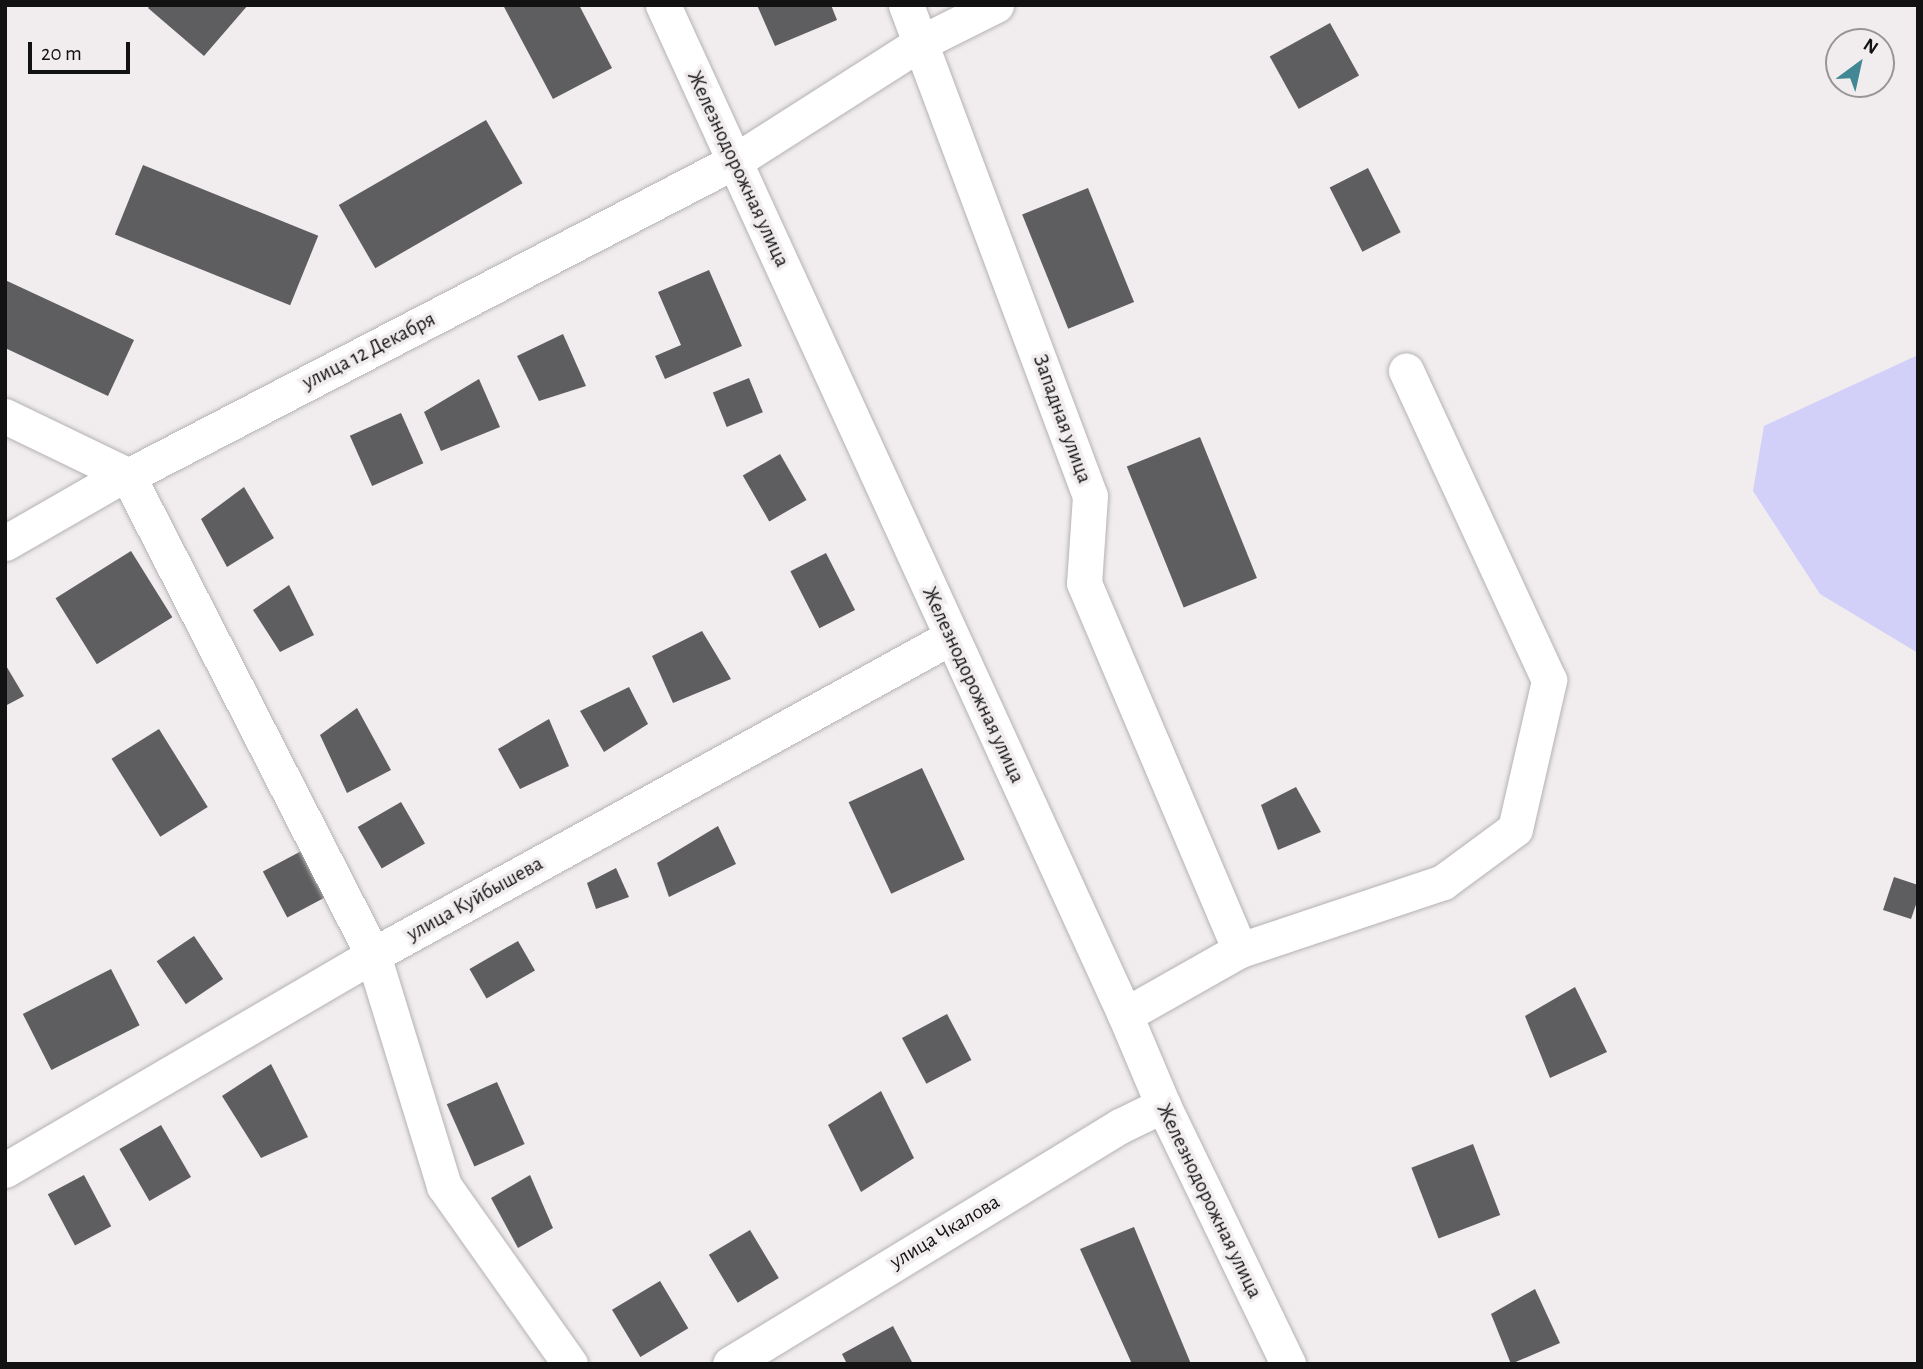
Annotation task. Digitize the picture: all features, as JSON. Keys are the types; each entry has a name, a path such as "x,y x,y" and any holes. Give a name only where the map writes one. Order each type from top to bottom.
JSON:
{"street":[{"name":"Железнодорожная улица","path":"663,5 1125,1015 1163,1105 1288,1364"},
{"name":"Западная улица","path":"906,5 1090,496 1084,583 1240,950"},
{"name":"улица 12 Декабря","path":"5,543 127,475 735,161 922,43 996,5"},
{"path":"1125,1015 1240,950 1443,881 1515,829 1549,680 1406,369"},
{"path":"5,416 127,475 373,955 444,1186 570,1364"},
{"name":"улица Куйбышева","path":"5,1170 373,955 951,637"},
{"name":"улица Чкалова","path":"730,1364 1120,1126 1163,1105"}],"water":[{"path":"1918,355 1918,653 1820,594 1753,491 1764,426"}],"building":[{"path":"150,5 248,5 204,56 148,8"},
{"path":"503,5 579,5 612,68 553,99"},
{"path":"757,5 831,5 837,20 775,46"},
{"path":"1330,23 1359,75 1299,109 1270,56"},
{"path":"486,120 522,183 375,268 339,205"},
{"path":"143,165 318,236 290,305 115,235"},
{"path":"1368,168 1401,232 1362,252 1330,188"},
{"path":"1088,188 1134,302 1068,329 1022,215"},
{"path":"709,270 742,346 665,379 655,356 681,345 658,292"},
{"path":"5,280 134,340 108,396 5,348"},
{"path":"563,334 586,386 539,401 517,356"},
{"path":"749,378 763,412 727,427 713,393"},
{"path":"479,379 500,427 441,451 424,412"},
{"path":"401,413 423,463 372,486 350,436"},
{"path":"1200,437 1257,578 1184,608 1127,467"},
{"path":"780,454 806,500 769,521 743,476"},
{"path":"244,487 274,538 227,567 201,519"},
{"path":"131,551 172,617 97,664 56,598"},
{"path":"826,553 855,610 819,628 790,571"},
{"path":"289,585 314,635 280,652 253,610"},
{"path":"702,631 731,679 673,703 652,656"},
{"path":"5,664 24,696 5,706"},
{"path":"629,687 648,724 604,752 580,711"},
{"path":"357,708 391,770 347,793 320,735"},
{"path":"549,719 569,766 520,789 498,749"},
{"path":"159,729 208,807 160,837 112,759"},
{"path":"922,768 965,860 891,894 849,802"},
{"path":"1296,787 1321,832 1278,850 1261,805"},
{"path":"401,802 425,844 382,869 358,827"},
{"path":"718,826 736,864 669,897 657,863"},
{"path":"307,848 331,894 287,917 263,871"},
{"path":"616,868 629,897 596,909 587,883"},
{"path":"1894,877 1918,885 1918,899 1911,919 1883,910"},
{"path":"194,936 223,979 186,1004 157,961"},
{"path":"518,941 535,970 487,998 470,969"},
{"path":"111,969 140,1025 51,1070 23,1014"},
{"path":"1575,987 1607,1052 1550,1078 1525,1016"},
{"path":"947,1014 971,1060 926,1084 902,1038"},
{"path":"271,1064 308,1137 261,1158 222,1096"},
{"path":"497,1082 525,1144 474,1166 447,1104"},
{"path":"881,1091 914,1158 861,1192 828,1125"},
{"path":"161,1125 191,1177 149,1201 119,1149"},
{"path":"1473,1144 1500,1215 1439,1239 1411,1168"},
{"path":"84,1175 111,1226 75,1245 48,1194"},
{"path":"530,1175 553,1228 518,1248 491,1198"},
{"path":"1134,1227 1191,1364 1132,1364 1080,1249"},
{"path":"750,1230 779,1278 738,1303 709,1255"},
{"path":"660,1281 688,1328 640,1357 612,1310"},
{"path":"1535,1289 1560,1343 1511,1364 1491,1314"},
{"path":"893,1326 913,1364 847,1364 842,1354"}]}
